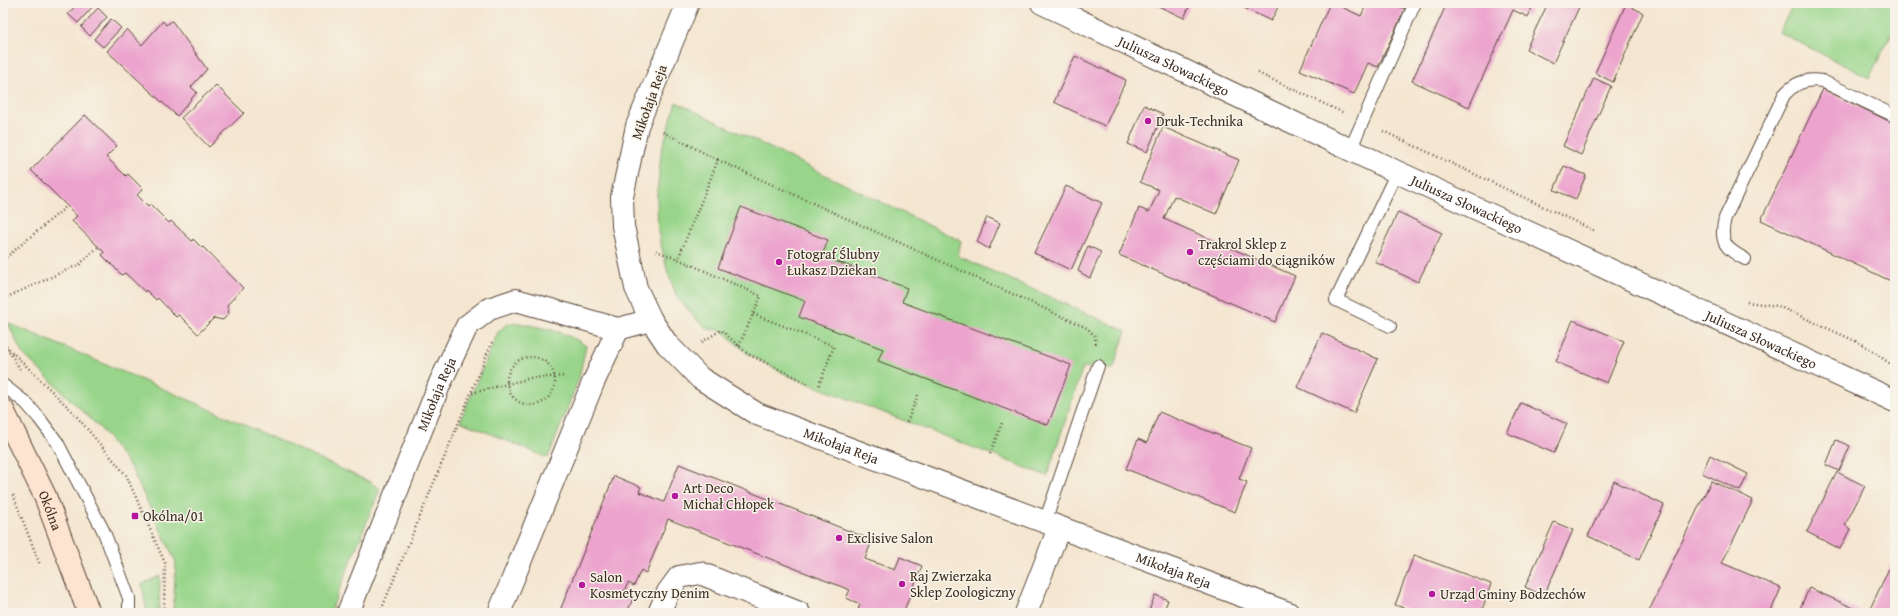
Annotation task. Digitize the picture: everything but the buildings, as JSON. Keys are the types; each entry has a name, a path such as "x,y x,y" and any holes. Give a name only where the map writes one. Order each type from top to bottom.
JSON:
{"main road":[{"name":"Okólna","path":"3,410 45,496 89,613"}],"street":[{"name":"Mikołaja Reja","path":"688,3 637,126 622,196 623,226 636,288 651,320 667,344 700,378 757,414 1288,613"},
{"name":"Juliusza Słowackiego","path":"1042,3 1397,172 1895,401"},
{"name":"Mikołaja Reja","path":"348,613 440,383 467,326 489,309 516,300 618,328 651,320"},
{"path":"499,613 593,383 618,328"},
{"path":"1026,613 1052,525"},
{"path":"659,613 668,592 679,577 700,573 799,613"}],"lane":[{"path":"1350,150 1415,3"},
{"path":"1745,259 1728,248 1723,233 1725,218 1784,95 1790,88 1798,82 1814,79 1822,81 1895,116"},
{"path":"1390,326 1336,300 1397,172"},
{"path":"1052,525 1098,366"},
{"path":"3,385 26,403 39,418 60,448 104,532 129,598 129,613"}],"path":[{"path":"1253,71 1596,232"},
{"path":"659,130 718,160 1087,328 1095,336 1098,366"},
{"path":"678,259 718,160"},
{"path":"3,260 67,206"},
{"path":"3,299 80,264 98,247"},
{"path":"654,256 653,250 678,259 761,296 739,346"},
{"path":"1740,301 1778,306 1862,344 1895,368"},
{"path":"753,314 834,346 818,388"},
{"path":"697,336 701,343 721,330 748,354 809,384"},
{"path":"380,613 495,337"},
{"path":"3,341 6,346 72,411 126,475 166,563 164,613"},
{"path":"529,357 544,360 549,365 554,377 555,386 549,398 537,404 523,404 512,396 508,383 511,369 516,363 529,357"},
{"path":"472,393 530,378 571,375"},
{"path":"907,422 918,394"},
{"path":"990,454 1002,423"},
{"path":"10,489 25,530 43,572"}],"green space":[{"path":"1794,3 1895,3 1895,27 1869,78 1779,32"},
{"path":"676,102 961,241 958,256 1126,331 1113,369 1083,367 1047,476 789,376 748,354 721,330 708,329 697,320 677,297 668,273 658,232 657,196 661,153"},
{"path":"8,323 196,403 370,482 380,489 330,613 173,613 176,562 131,468 101,429 22,353"},
{"path":"519,323 562,333 586,346 579,378 548,458 460,421 498,332 507,324"},
{"path":"160,576 159,613 147,613 142,584"}],"place":[{"name":"Druk-Technika","path":"1148,121"},
{"name":"Trakrol Sklep z częściami do ciągników","path":"1190,252"},
{"name":"Fotograf Ślubny Łukasz Dziekan","path":"779,262"},
{"name":"Art Deco Michał Chłopek","path":"675,496"},
{"name":"Okólna/01","path":"135,516"},
{"name":"Exclisive Salon","path":"839,538"},
{"name":"Raj Zwierzaka Sklep Zoologiczny","path":"902,584"},
{"name":"Salon Kosmetyczny Denim","path":"582,585"},
{"name":"Urząd Gminy Bodzechów","path":"1432,594"}]}
